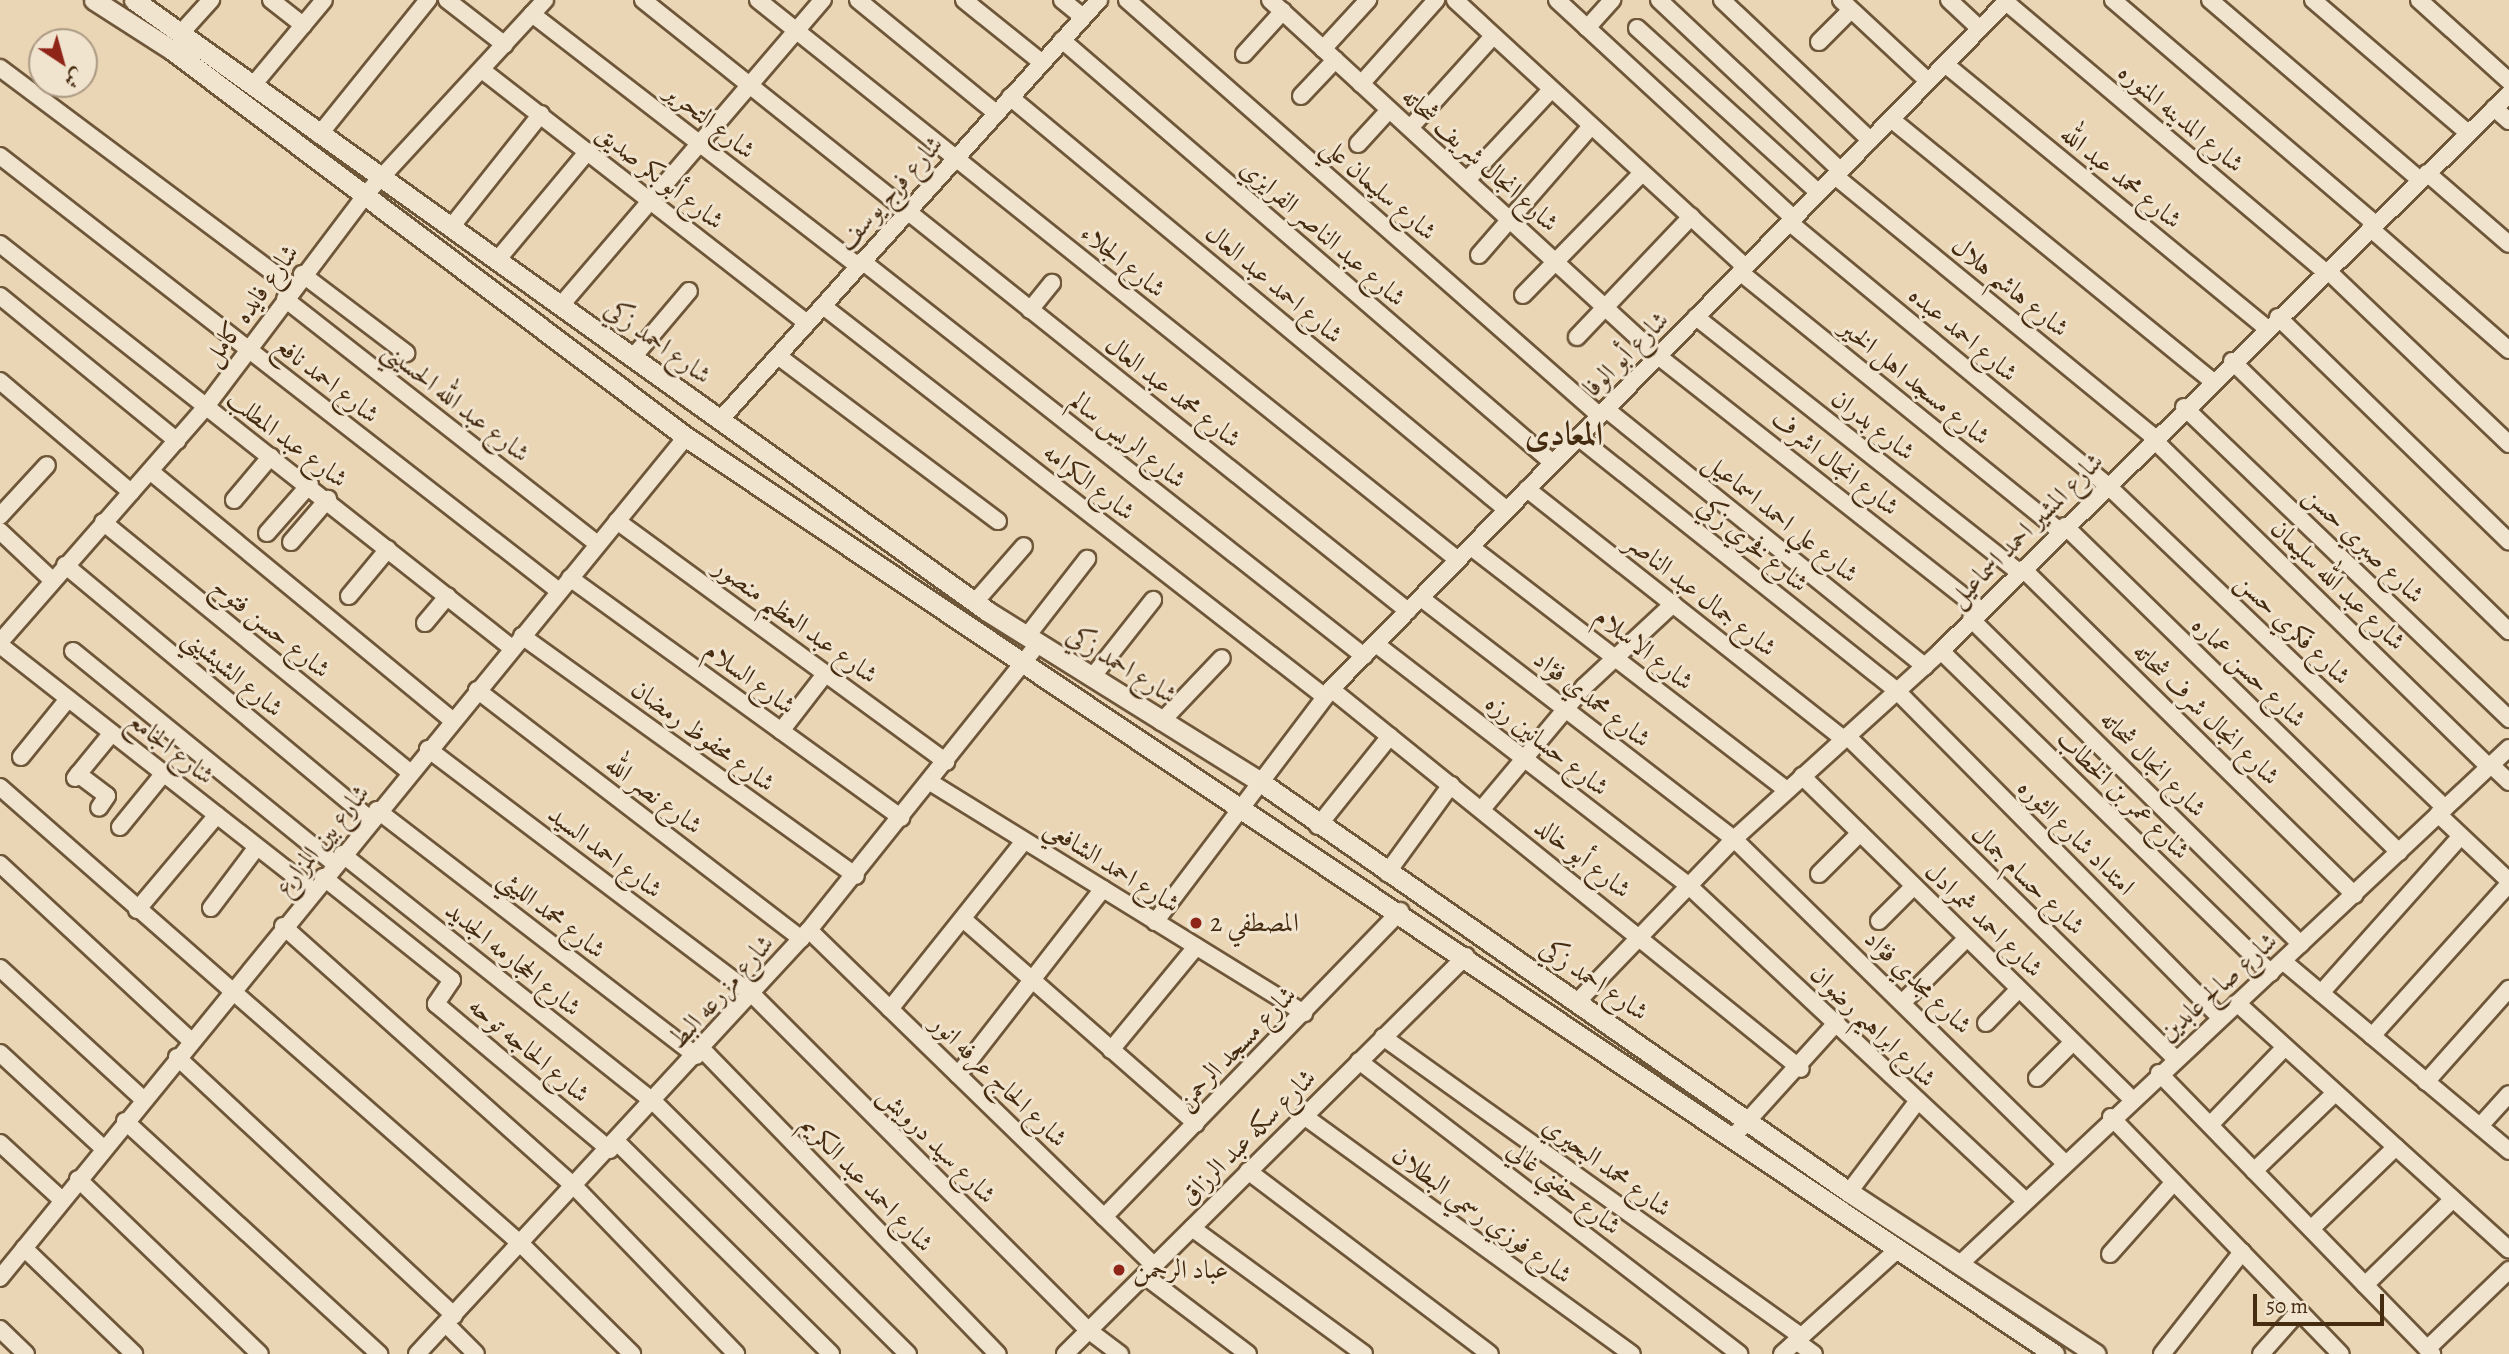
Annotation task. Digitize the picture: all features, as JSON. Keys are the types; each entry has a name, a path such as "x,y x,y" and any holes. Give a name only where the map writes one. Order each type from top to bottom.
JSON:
{"street":[{"name":"شارع احمد زكي","path":"134,0 319,135 499,258 975,602 1161,722 1259,781 1318,826 1579,1000 1849,1192 2096,1354"},
{"path":"181,33 211,0"},
{"path":"271,0 303,25"},
{"path":"254,85 324,0"},
{"path":"319,135 428,0"},
{"path":"447,0 505,45"},
{"name":"شارع فايده كامل","path":"2,637 205,408 366,194 545,0"},
{"name":"شارع محمد عبد العال","path":"643,0 1408,611"},
{"name":"شارع الجلاء","path":"758,0 1458,560"},
{"path":"562,304 823,0"},
{"path":"858,0 996,113"},
{"path":"964,0 1041,62"},
{"path":"1062,0 1083,17"},
{"name":"شارع فرج يوسف","path":"720,420 1099,0"},
{"name":"شارع سليمان علي","path":"1127,0 1603,412"},
{"path":"1301,96 1368,0"},
{"path":"1361,84 1436,0"},
{"name":"شارع مسجد اهل الخير","path":"1455,0 1691,217 1742,269 2062,529"},
{"name":"شارع احمد عبده","path":"1556,0 1791,220 2106,484"},
{"path":"1587,29 1612,0"},
{"name":"شارع هاشم هلال","path":"1659,0 1838,173 2153,438"},
{"path":"1722,0 1870,140"},
{"path":"1949,0 1980,29"},
{"path":"2113,0 2372,226 2509,350"},
{"path":"2210,0 2509,244"},
{"path":"2313,0 2468,133"},
{"path":"2419,0 2509,81"},
{"name":"شارع احمد زكي","path":"96,1 366,194 686,437 1240,808 1401,911 1896,1251 2054,1354"},
{"name":"شارع أبو الوفا","path":"1155,922 1328,693 2007,1"},
{"name":"شارع المدينه المنوره","path":"2007,1 2326,271 2509,444"},
{"path":"1244,54 1278,4"},
{"name":"شارع انجال شريف شحاته","path":"1278,4 1329,55 1658,356"},
{"path":"1819,42 1846,5 1928,81"},
{"name":"شارع التحرير","path":"532,14 860,264"},
{"path":"1637,28 1818,192"},
{"path":"1410,128 1493,36"},
{"name":"شارع عبد الناصر الفرايزي","path":"1062,40 1553,463"},
{"name":"شارع محمد عبد الله","path":"1945,64 2272,322 2509,542"},
{"path":"0,68 294,287 406,353"},
{"name":"شارع أبو بكر صديق","path":"482,70 807,323"},
{"path":"1467,180 1551,90"},
{"name":"شارع المشير احمد اسماعيل","path":"1579,1000 1734,839 1941,651 2106,484 2509,94"},
{"name":"شارع احمد عبد العال","path":"1010,97 1507,510"},
{"path":"2494,108 2509,121"},
{"path":"1358,144 1389,110"},
{"path":"452,226 541,114"},
{"path":"1891,119 2212,381"},
{"path":"1479,255 1591,126"},
{"path":"499,258 588,151"},
{"name":"شارع احمد نافع","path":"0,156 559,591"},
{"path":"1523,295 1642,173"},
{"path":"1577,337 1691,217"},
{"name":"شارع عبد المطلب","path":"0,244 205,408 310,484 448,596 517,642"},
{"name":"شارع الريس سالم","path":"860,264 1364,656"},
{"path":"1030,310 1052,283"},
{"name":"شارع عبد الله الحسيني","path":"294,287 597,544"},
{"path":"634,356 689,291"},
{"path":"0,296 177,441"},
{"name":"شارع الكرامه","path":"822,306 1328,693"},
{"name":"شارع بدران","path":"1696,317 2021,570"},
{"path":"778,356 998,521"},
{"name":"شارع انجال اشرف","path":"1658,356 1976,615"},
{"path":"2232,361 2509,631"},
{"path":"0,381 131,492"},
{"name":"شارع صبري حسن","path":"2185,407 2509,719"},
{"name":"شارع علي احمد اسماعيل","path":"1603,412 1925,666"},
{"name":"شارع بين المزارع","path":"0,1277 228,992 686,437"},
{"name":"شارع فخري زكي","path":"1578,437 1897,691"},
{"name":"شارع عبد الله سليمان","path":"2153,438 2509,782"},
{"path":"234,500 271,456"},
{"path":"0,516 47,466"},
{"path":"150,471 452,720"},
{"path":"267,534 310,484"},
{"name":"شارع فكري حسن","path":"2106,484 2441,811 2461,836 2509,882"},
{"name":"شارع جمال عبد الناصر","path":"1527,489 1845,738"},
{"path":"291,542 328,499"},
{"name":"شارع عبد العظيم منصور","path":"617,521 946,762"},
{"name":"شارع حسن فتوح","path":"103,522 409,772"},
{"name":"شارع حسن عماره","path":"2062,529 2399,852"},
{"path":"0,531 52,580"},
{"path":"975,602 1024,546"},
{"name":"شارع الاسلام","path":"1471,547 1787,790"},
{"path":"349,596 388,548"},
{"name":"شارع مزرعه البط","path":"417,1354 654,1102 856,876 1024,663 1032,640 1087,559"},
{"name":"شارع الشيشيني","path":"65,565 374,815"},
{"name":"شارع انجال شرف شحاته","path":"2021,570 2355,895"},
{"name":"شارع السلام","path":"570,578 901,818"},
{"path":"425,623 448,596"},
{"name":"شارع محمدي فؤاد","path":"1421,598 1734,839"},
{"path":"1093,676 1153,600"},
{"path":"1482,809 1565,709 1673,604"},
{"name":"شارع انجال شحاته","path":"1976,615 2301,944"},
{"name":"شارع الجامع","path":"2,637 68,699 312,890"},
{"name":"شارع محفوظ رمضان","path":"517,642 856,876"},
{"name":"شارع حسانين رزه","path":"1376,644 1688,885"},
{"name":"شارع الحجارمه الجديد","path":"73,651 654,1102 908,1354"},
{"name":"شارع عمر بن الخطاب","path":"1941,651 2271,973"},
{"path":"1161,722 1222,658"},
{"path":"781,731 825,674"},
{"name":"شارع نصر الله","path":"477,690 806,934"},
{"name":"امتداد شارع الثوره","path":"1897,691 2221,1017"},
{"name":"شارع أبو خالد","path":"1328,693 1390,736 1482,809 1801,1069"},
{"path":"21,757 68,699"},
{"path":"99,808 107,796 77,776 112,733"},
{"path":"1318,826 1390,736"},
{"name":"شارع حسام جمال","path":"1845,738 2175,1058"},
{"name":"شارع صالح عابدين","path":"1961,1263 2131,1098 2284,962 2509,748"},
{"name":"شارع احمد السيد","path":"428,749 752,994"},
{"path":"120,827 164,773"},
{"name":"شارع احمد شمرادل","path":"1802,776 2131,1098"},
{"name":"شارع احمد الشافعي","path":"930,782 1304,1013"},
{"path":"1387,873 1451,785"},
{"path":"0,787 228,992 522,1245 632,1354"},
{"path":"138,910 217,815"},
{"name":"شارع محمد الليثي","path":"374,815 699,1052"},
{"path":"1819,874 1860,833"},
{"path":"2321,993 2461,836"},
{"name":"شارع مجدي فؤاد","path":"1734,839 1904,1001 2064,1162"},
{"path":"890,1009 1024,841"},
{"path":"211,908 257,847"},
{"path":"0,864 190,1040"},
{"name":"شارع الحاجه توحه","path":"323,877 452,980 436,1004 613,1146"},
{"path":"2372,1036 2509,882"},
{"name":"شارع ابراهيم رضوان","path":"1688,885 1837,1022 1916,1103 2025,1200"},
{"path":"1879,921 1914,886"},
{"path":"958,1075 1035,983 1103,889"},
{"name":"شارع مسجد الرحمن","path":"1104,1217 1401,911"},
{"path":"963,919 1196,1124"},
{"path":"282,926 575,1187 736,1354"},
{"name":"شارع الحاج عرفه انور","path":"806,934 890,1009 1104,1217 1150,1271 1248,1354"},
{"path":"1904,1001 1967,938"},
{"path":"1111,1050 1196,947"},
{"name":"شارع سكه عبد الرزاق","path":"1065,1354 1466,956"},
{"path":"2284,962 2509,1151"},
{"path":"0,968 143,1099"},
{"path":"1986,1023 2019,989"},
{"path":"2426,1082 2509,989"},
{"name":"شارع سيد درويش","path":"752,994 1087,1330 1120,1354"},
{"path":"2237,1003 2509,1250"},
{"path":"1732,1138 1746,1119 1801,1069 1837,1022"},
{"name":"شارع محمد البحيري","path":"1383,1037 1799,1339 1814,1354"},
{"path":"2037,1078 2073,1042"},
{"path":"2210,1125 2285,1047"},
{"name":"شارع احمد عبد الكريم","path":"699,1052 998,1354"},
{"path":"0,1053 103,1148"},
{"path":"177,1057 450,1320 476,1354"},
{"name":"شارع حفني غالي","path":"1359,1061 1739,1354"},
{"path":"2159,1073 2430,1352 2509,1270"},
{"path":"2254,1171 2335,1093"},
{"path":"2480,1126 2509,1094"},
{"path":"1849,1192 1916,1103"},
{"name":"شارع فوزي رسمي البطلان","path":"1304,1116 1632,1354"},
{"path":"2111,1117 2342,1354"},
{"path":"125,1121 379,1354"},
{"path":"0,1143 62,1200"},
{"path":"613,1146 831,1354"},
{"path":"2311,1229 2396,1147"},
{"path":"1248,1171 1490,1354"},
{"path":"78,1180 260,1354"},
{"path":"2110,1254 2174,1182"},
{"path":"2365,1285 2453,1199"},
{"path":"1192,1228 1364,1354"},
{"path":"24,1248 134,1354"},
{"path":"1782,1354 1896,1251"},
{"path":"2162,1354 2242,1252"},
{"path":"2261,1354 2300,1311"},
{"path":"0,1329 26,1354"}],"place":[{"name":"المصطفي 2","path":"1196,923"},
{"name":"عباد الرحمن","path":"1119,1270"}],"district":[{"name":"المعادى","path":"1564,434"}]}
